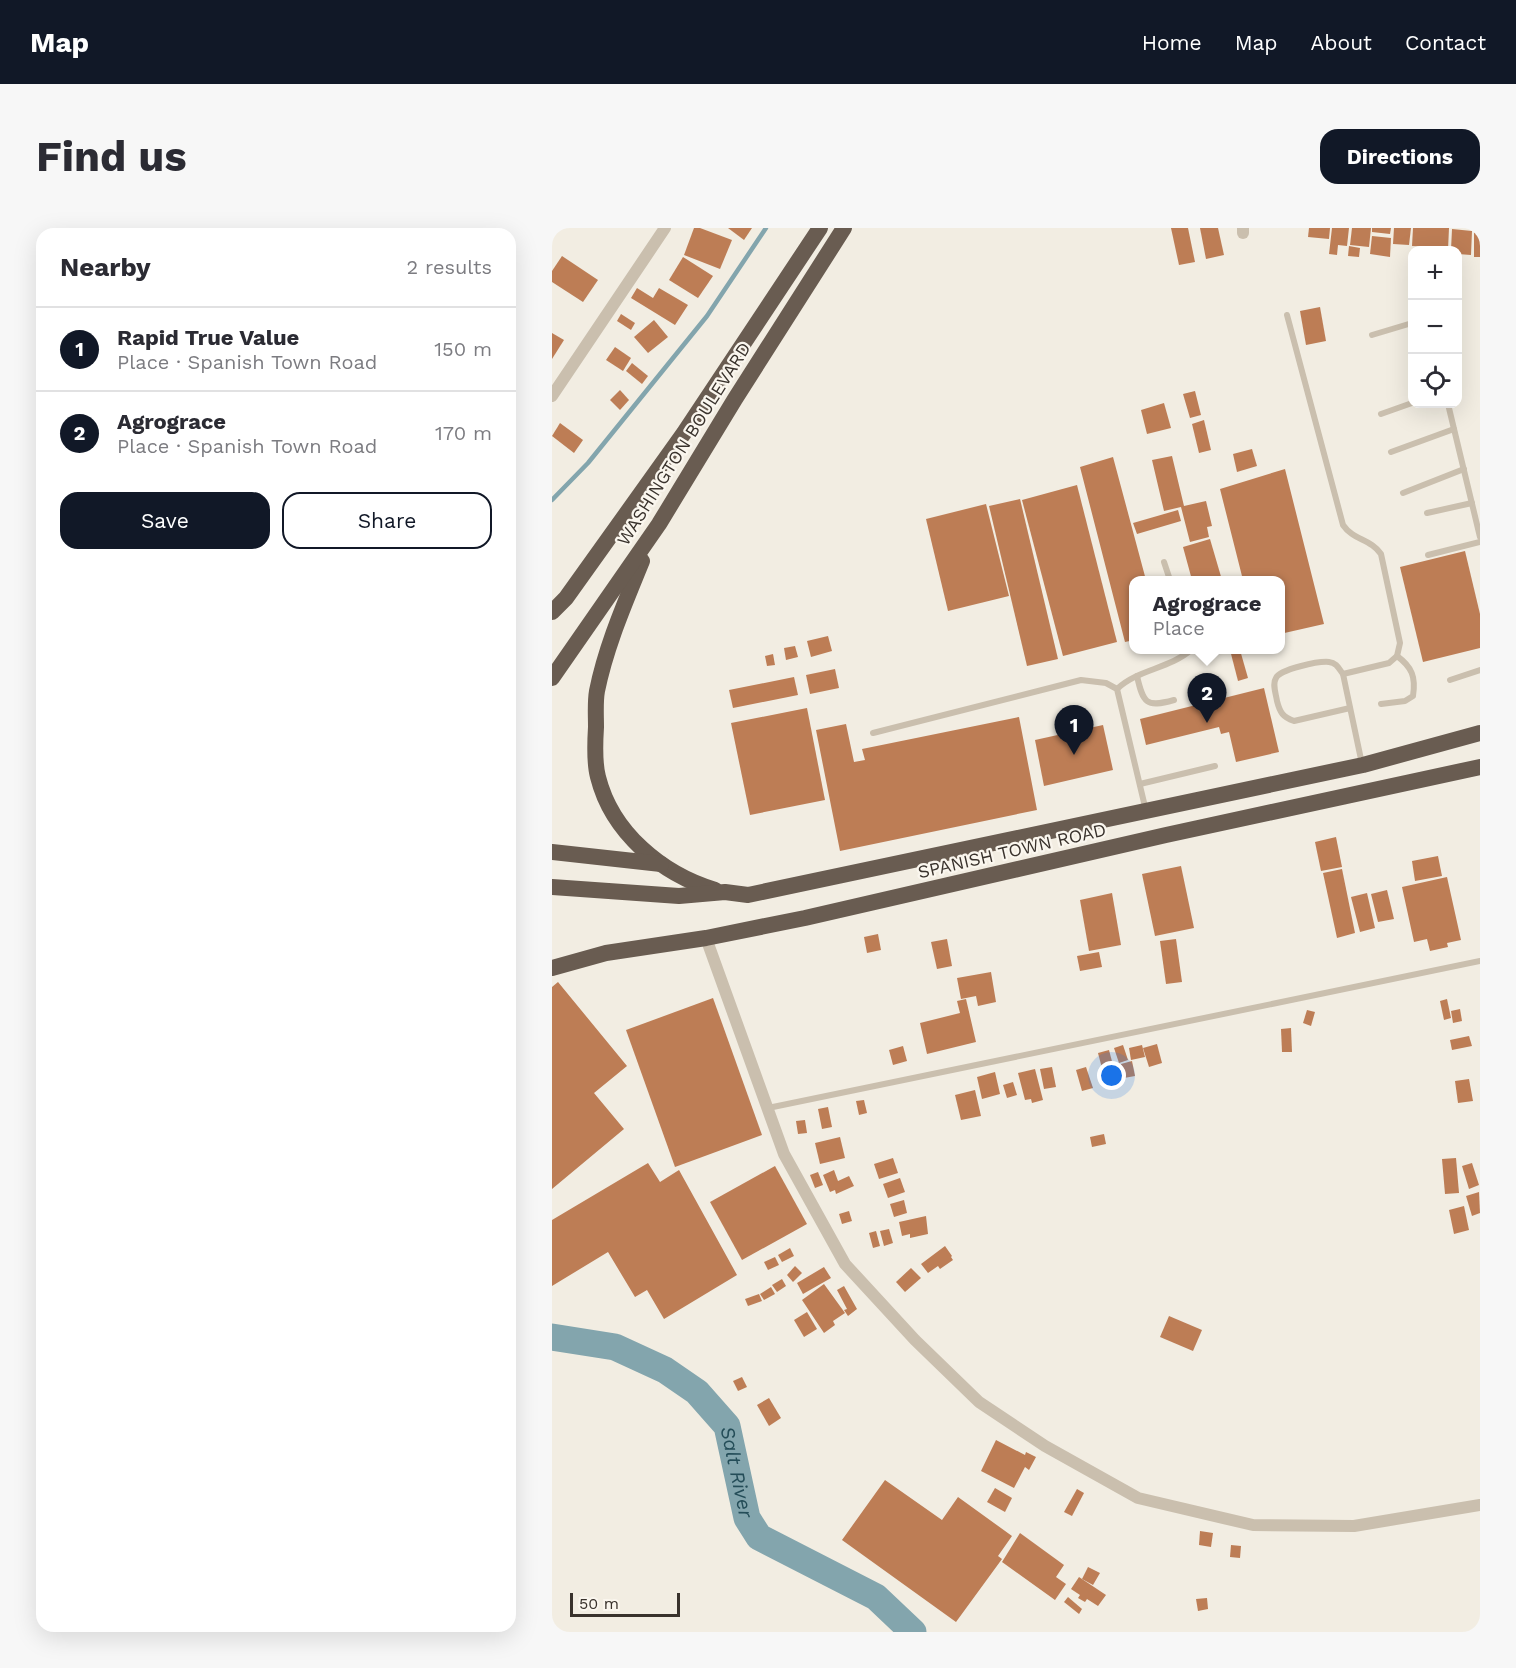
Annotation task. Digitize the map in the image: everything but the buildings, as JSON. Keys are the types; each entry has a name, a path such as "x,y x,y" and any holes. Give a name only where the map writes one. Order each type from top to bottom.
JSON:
{"highway":[{"name":"WASHINGTON BOULEVARD","path":"552,612 559,599 684,434 820,228"},
{"name":"WASHINGTON BOULEVARD","path":"552,678 659,524 735,399 844,228"},
{"path":"659,524 645,552 615,628 596,692 595,746 598,777 611,809 626,832 638,845 670,871 699,885 725,892"},
{"name":"SPANISH TOWN ROAD","path":"552,887 679,896 725,892 748,895 1363,765 1480,733"},
{"name":"SPANISH TOWN ROAD","path":"552,968 606,953 706,938 805,918 1166,835 1480,767"},
{"path":"1154,810 1166,835"},
{"path":"552,852 662,864"}],"street":[{"path":"552,396 665,228"},
{"path":"706,938 784,1154 845,1264 915,1340 979,1402 1045,1446 1138,1498 1253,1525 1354,1526 1480,1505"}],"lane":[{"path":"1287,315 1342,525 1349,534 1376,547 1381,554 1400,643 1397,656 1389,663 1343,675"},
{"path":"1372,335 1408,324"},
{"path":"1381,414 1408,405"},
{"path":"1450,408 1480,537"},
{"path":"1391,452 1454,429"},
{"path":"1404,493 1464,469"},
{"path":"1427,513 1472,503"},
{"path":"1428,555 1480,542"},
{"path":"1164,562 1169,576"},
{"path":"1117,689 1126,680 1181,659 1187,654"},
{"path":"1381,704 1405,701 1413,696 1415,683 1413,672 1397,656"},
{"path":"1350,708 1294,721 1286,718 1280,712 1274,682 1276,676 1284,670 1329,662 1337,665 1343,675 1363,765"},
{"path":"1450,680 1480,670"},
{"path":"1137,676 1142,698 1147,702 1154,704 1174,700"},
{"path":"873,733 1081,680 1106,683 1117,689 1140,784 1154,810"},
{"path":"1140,784 1215,766"},
{"path":"767,1108 1480,961"}],"waterway":[{"path":"552,500 588,463 707,316 766,228"},
{"name":"Salt River","path":"552,1337 615,1347 665,1370 697,1392 727,1426 747,1518 759,1537 876,1597 913,1632"}],"place":[{"name":"Agrograce","path":"1207,723"},
{"name":"Rapid True Value","path":"1074,755"}]}
